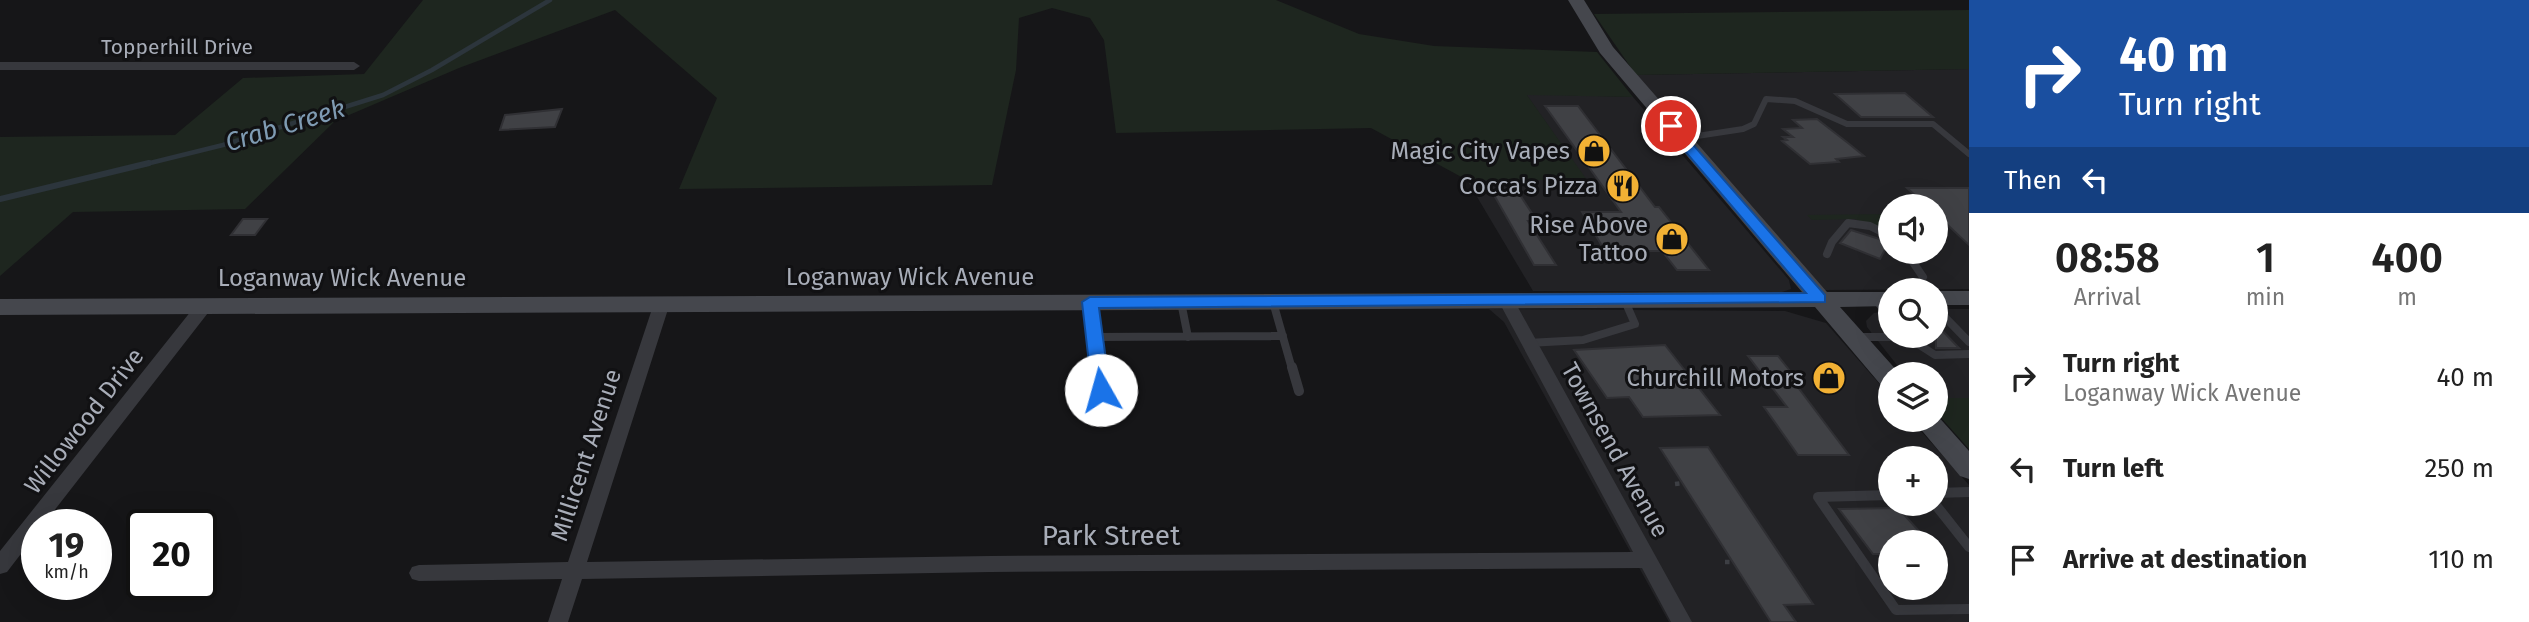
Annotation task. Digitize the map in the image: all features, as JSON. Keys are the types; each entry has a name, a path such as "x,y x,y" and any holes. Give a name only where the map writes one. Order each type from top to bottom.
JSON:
{"street":[{"path":"1576,0 1606,49 1878,365"},
{"name":"Topperhill Drive","path":"0,66 354,66"},
{"path":"1948,299 1969,298"},
{"name":"Loganway Wick Avenue","path":"0,307 1878,299"},
{"name":"Townsend Avenue","path":"1507,302 1682,622"},
{"name":"Millicent Avenue","path":"558,622 662,303"},
{"name":"Willowood Drive","path":"0,566 205,305"},
{"path":"1937,432 1969,469"},
{"name":"Park Street","path":"419,573 1003,564 1647,560"}],"lane":[{"path":"1681,139 1743,129 1759,117 1766,99 1779,98 1804,104 1841,123 1933,124 1969,154"},
{"path":"1827,254 1832,242 1849,223 1878,230"},
{"path":"1914,264 1923,277"},
{"path":"1528,343 1583,340 1635,324 1625,301"},
{"path":"1090,302 1101,390"},
{"path":"1181,302 1188,337"},
{"path":"1273,302 1299,391"},
{"path":"1948,320 1969,342"},
{"path":"1095,337 1283,337"},
{"path":"1854,337 1878,337"},
{"path":"1925,348 1936,355 1969,354"},
{"path":"1948,493 1969,492"},
{"path":"1878,495 1818,497 1896,610 1969,610"},
{"path":"1944,516 1969,547"}],"path":[{"path":"1675,484 1683,483"},
{"path":"1725,562 1732,562"}],"shaded area":[{"path":"423,0 1276,0 1359,34 1434,46 1597,52 1633,97 1527,95 1587,180 1467,180 1371,128 1116,133 1104,40 1090,18 1052,8 1019,18 1016,70 992,185 679,189 717,98 615,10 459,68 335,121 245,209 73,212 0,276 0,137 175,135 243,78 364,74"},
{"path":"1969,10 1969,69 1636,75 1594,14"},
{"path":"1969,69 1969,289 1948,289 1948,278 1878,278 1878,290 1824,290 1636,75"},
{"path":"1526,94 1633,97 1789,280 1791,289 1782,292 1533,291 1467,180 1586,180"},
{"path":"1878,214 1878,228 1855,219 1812,220 1807,215"},
{"path":"1489,309 1785,311 1826,323 1878,382 1878,432 1922,432 1934,446 1878,446 1878,516 1948,516 1948,461 1969,485 1969,622 1669,622 1504,322"},
{"path":"1948,309 1969,309 1969,398 1948,398 1948,362 1895,362 1884,348 1948,348"},
{"path":"1878,312 1878,341 1867,327 1866,321"},
{"path":"1948,398 1969,398 1969,449 1948,425"}],"building":[{"path":"1905,93 1933,117 1861,117 1835,94"},
{"path":"1545,106 1578,106 1655,207 1659,207 1709,270 1677,270 1662,251 1608,251 1602,246 1582,212 1621,212"},
{"path":"562,109 555,127 500,130 505,115"},
{"path":"1817,119 1864,156 1836,159 1839,162 1810,164 1782,141 1787,140 1783,137 1793,137 1783,129 1802,128 1793,120"},
{"path":"1907,188 1969,188 1969,245 1948,225 1948,194 1914,194"},
{"path":"1494,195 1520,195 1537,221 1528,221 1556,265 1534,265"},
{"path":"243,219 267,219 255,235 231,235"},
{"path":"1851,230 1878,239 1878,258 1840,243"},
{"path":"1948,337 1959,348 1948,348"},
{"path":"1665,345 1720,415 1643,417 1629,397 1607,398 1574,350"},
{"path":"1748,356 1778,356 1849,455 1798,455 1764,407 1787,407"},
{"path":"1708,447 1813,604 1784,605 1796,622 1771,622 1660,448"},
{"path":"1878,508 1878,516 1905,516 1918,530 1878,530 1878,554 1873,554 1839,509"}],"waterway":[{"name":"Crab Creek","path":"142,165 223,145 383,95 432,70 550,0"},
{"name":"Crab Creek","path":"0,199 149,163"}],"place":[{"name":"Magic City Vapes","path":"1594,151"},
{"name":"Cocca's Pizza","path":"1623,186"},
{"name":"Rise Above Tattoo","path":"1672,239"},
{"name":"Churchill Motors","path":"1829,378"}],"route":[{"path":"1101,390 1090,302 1819,299 1671,126"}]}
